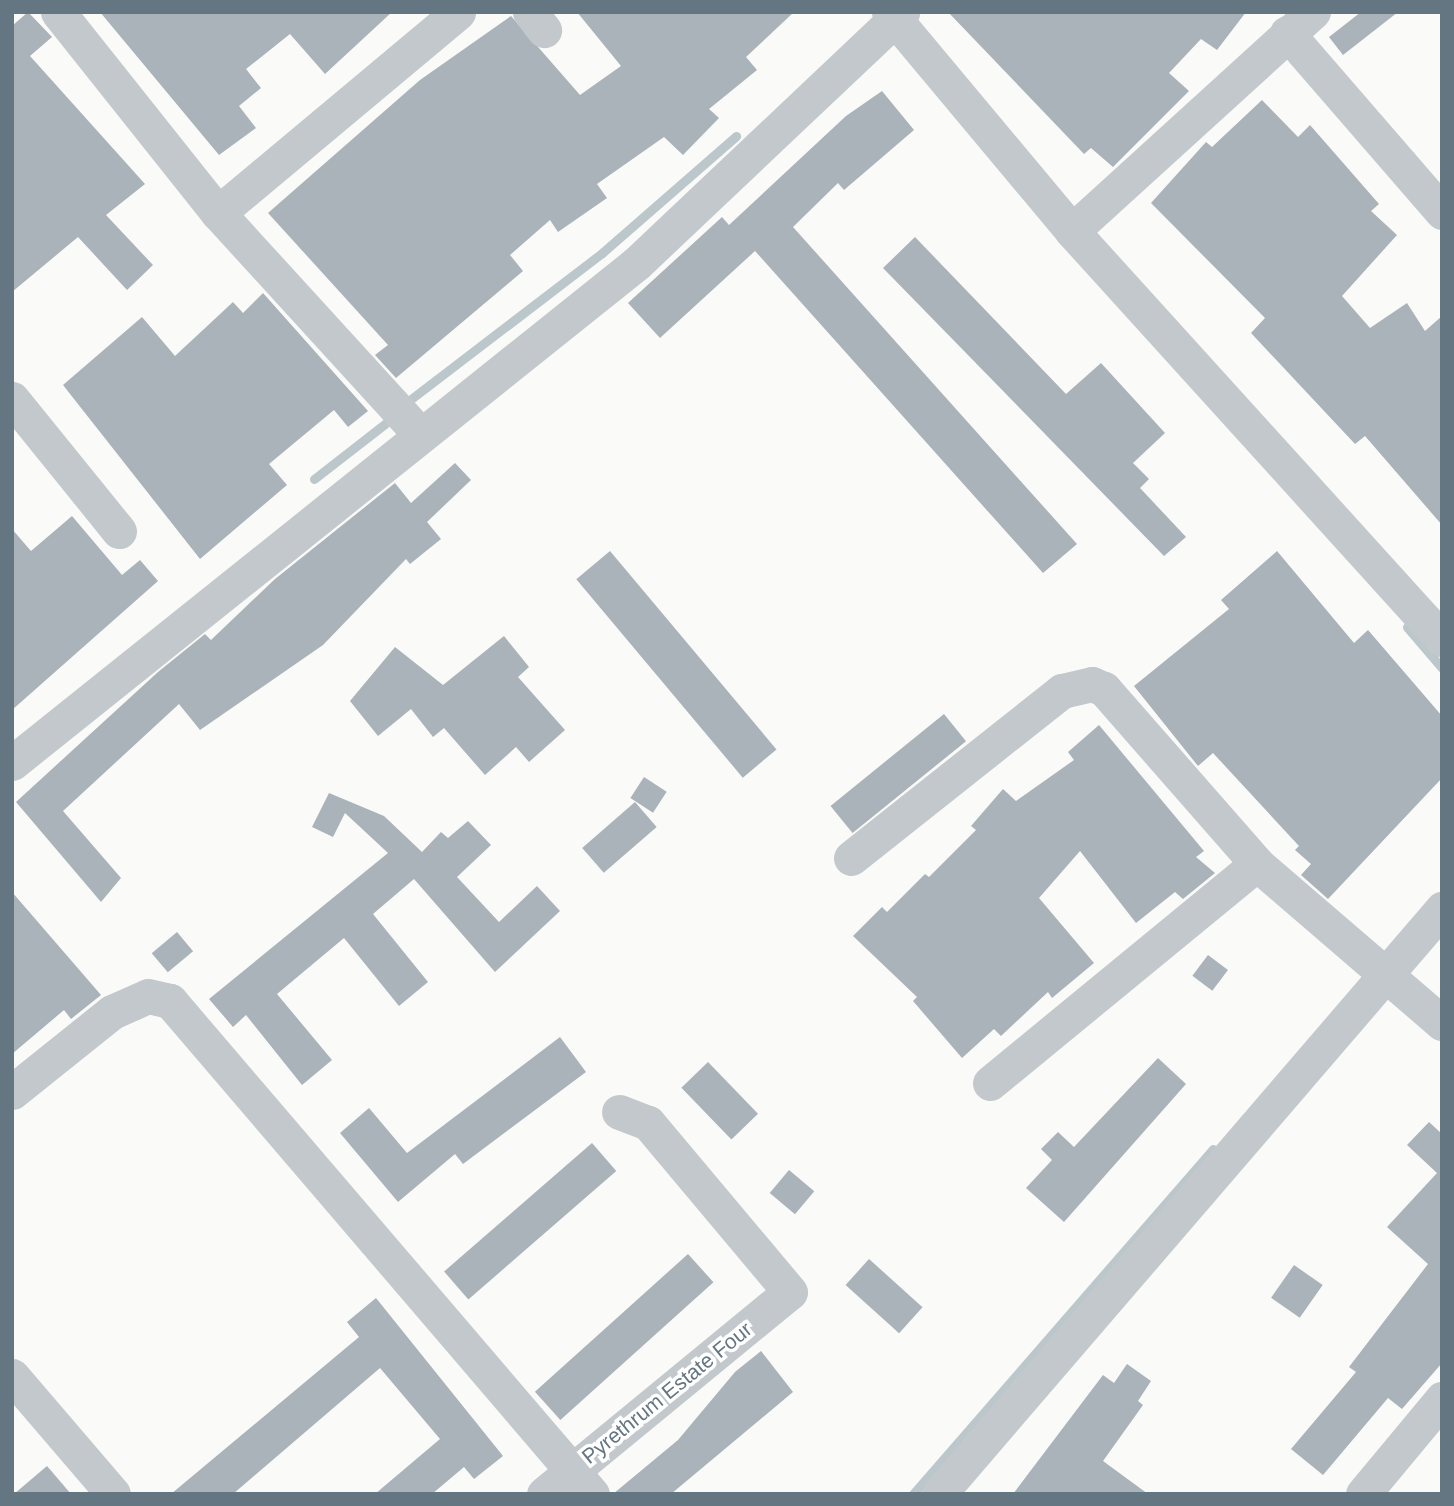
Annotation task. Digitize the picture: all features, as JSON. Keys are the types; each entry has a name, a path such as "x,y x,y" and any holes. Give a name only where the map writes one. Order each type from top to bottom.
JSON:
{"street":[{"path":"58,12 218,213 420,434"},
{"path":"218,213 458,12"},
{"path":"12,763 637,263 895,14 1072,231 1442,639"},
{"path":"1072,231 1300,23 1442,212"},
{"path":"12,400 118,531"},
{"path":"850,858 1062,691 1092,684 1104,689 1257,864 1442,1023"},
{"path":"990,1083 1257,864"},
{"path":"939,1494 1442,909"},
{"path":"12,1091 112,1012 148,996 170,1001 582,1482"},
{"name":"Pyrethrum Estate Four","path":"544,1494 582,1482 790,1292 648,1123 619,1112"},
{"path":"12,1376 113,1494"},
{"path":"1363,1494 1442,1399"}],"building":[{"path":"28,12 52,37 30,56 145,184 106,215 153,265 127,290 78,237 12,292 12,26"},
{"path":"100,12 392,12 325,74 290,34 246,69 261,88 239,106 256,128 219,155"},
{"path":"577,12 794,12 746,57 757,70 709,109 719,118 683,155 664,137 597,184 607,198 558,232 550,220 510,255 523,271 396,378 375,355 388,345 268,213 420,80 511,16 580,95 621,66"},
{"path":"948,12 1246,12 1217,50 1201,39 1169,73 1189,91 1113,167 1091,148 1084,154"},
{"path":"1361,12 1398,12 1343,55 1329,37"},
{"path":"882,91 914,130 844,190 838,183 793,227 1077,544 1043,573 755,251 660,338 628,303 722,217 729,225 846,116"},
{"path":"1262,100 1298,137 1310,125 1379,204 1371,211 1397,235 1342,296 1370,328 1407,303 1425,331 1442,316 1442,525 1365,436 1355,444 1251,333 1265,318 1151,203 1206,142 1212,147"},
{"path":"915,237 1066,394 1101,363 1165,433 1133,463 1149,479 1140,488 1186,537 1164,556 883,268"},
{"path":"263,293 368,411 348,427 334,410 269,464 287,485 200,559 63,385 142,317 175,356 233,302 243,313"},
{"path":"455,463 471,480 427,522 441,539 410,564 406,559 323,645 200,730 179,704 63,811 121,878 101,902 16,802 158,672 205,634 211,640 275,579 395,483 411,503"},
{"path":"72,516 122,575 140,560 158,581 12,710 12,529 31,551"},
{"path":"610,551 776,749 743,778 576,579"},
{"path":"1277,551 1354,643 1368,630 1442,716 1442,778 1328,899 1301,875 1311,864 1295,850 1299,846 1213,753 1198,766 1134,686 1229,609 1221,600"},
{"path":"504,636 529,667 518,677 565,730 529,762 516,747 485,775 444,728 433,737 411,709 378,736 350,701 395,647 443,685"},
{"path":"944,714 966,741 853,833 831,806"},
{"path":"1099,725 1204,851 1196,857 1215,873 1183,899 1175,892 1136,923 1080,851 1039,898 1094,963 1052,998 1048,992 1001,1036 994,1029 962,1058 913,1001 917,997 853,936 882,907 887,912 925,874 929,877 976,830 971,826 1003,789 1016,801 1074,760 1068,752"},
{"path":"644,777 667,792 653,813 630,798"},
{"path":"329,793 384,816 422,852 441,832 448,838 468,821 491,845 457,877 499,922 537,886 560,911 495,972 414,879 373,914 428,982 399,1006 344,938 277,994 332,1060 302,1085 246,1015 233,1027 209,999 388,853 345,813 333,837 312,827"},
{"path":"635,802 657,827 604,873 582,848"},
{"path":"12,892 101,995 71,1019 64,1010 12,1054"},
{"path":"177,932 193,951 168,972 152,953"},
{"path":"1208,955 1228,970 1212,991 1192,976"},
{"path":"560,1037 586,1072 463,1164 455,1154 398,1202 340,1133 369,1108 407,1153"},
{"path":"1158,1058 1186,1084 1064,1222 1026,1188 1052,1160 1041,1149 1058,1132 1074,1147"},
{"path":"708,1062 758,1114 731,1139 681,1088"},
{"path":"1429,1122 1442,1134 1442,1363 1402,1409 1388,1398 1323,1475 1291,1449 1356,1372 1349,1367 1428,1264 1387,1227 1437,1173 1407,1145"},
{"path":"592,1143 616,1171 468,1300 444,1272"},
{"path":"789,1170 814,1191 795,1214 770,1193"},
{"path":"688,1254 713,1282 560,1420 535,1392"},
{"path":"869,1259 923,1307 899,1333 846,1285"},
{"path":"1294,1265 1323,1285 1300,1318 1271,1298"},
{"path":"376,1298 503,1456 474,1479 464,1467 432,1494 375,1494 440,1439 380,1368 233,1494 171,1494 359,1337 347,1322"},
{"path":"761,1351 793,1392 671,1494 613,1494 678,1440 735,1372"},
{"path":"1127,1364 1151,1381 1138,1401 1143,1405 1103,1461 1148,1494 1013,1494 1103,1375 1114,1383"},
{"path":"47,1466 71,1494 14,1494"}],"waterway":[{"path":"411,399 602,253 736,136"},
{"path":"314,479 386,423"},
{"path":"1407,627 1442,668"},
{"path":"913,1494 1213,1149"}]}
